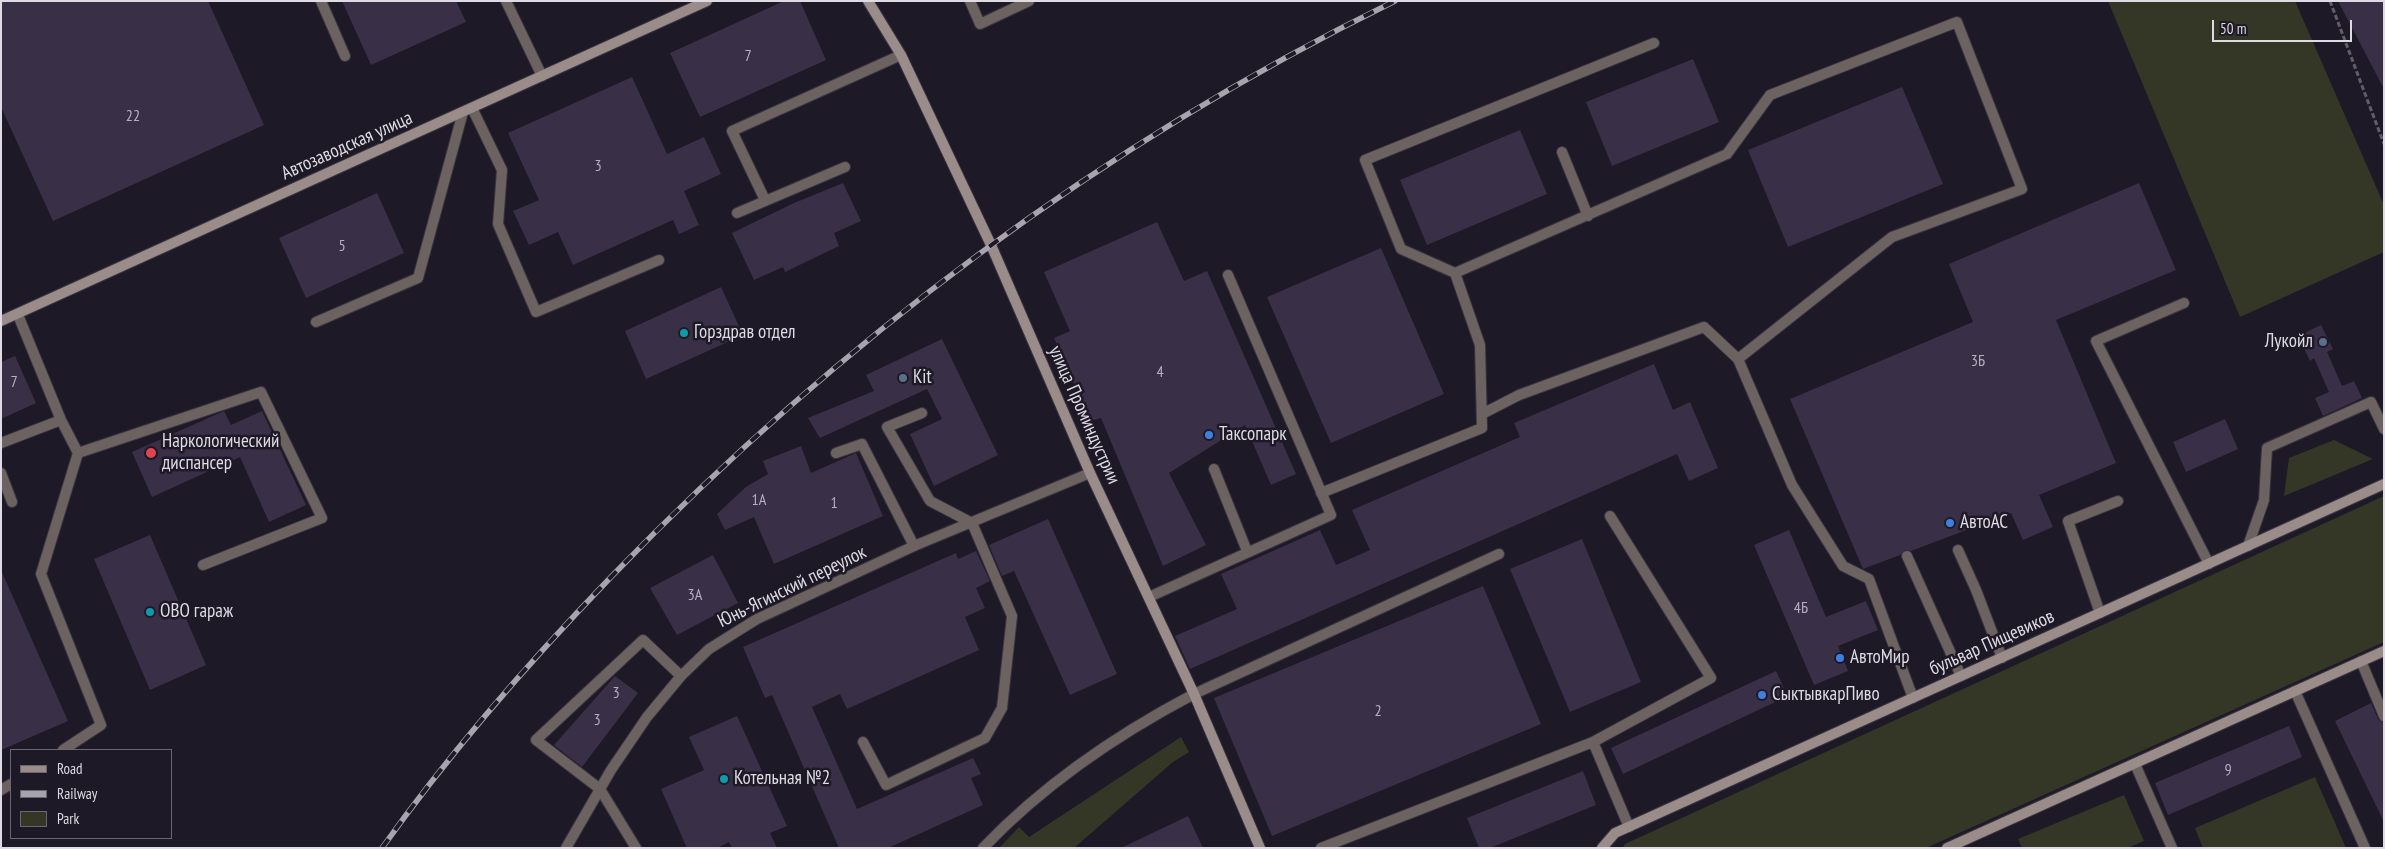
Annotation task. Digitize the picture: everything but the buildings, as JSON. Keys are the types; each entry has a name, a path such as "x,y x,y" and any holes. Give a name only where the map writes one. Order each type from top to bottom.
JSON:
{"main road":[{"name":"Автозаводская улица","path":"1,321 18,315 707,1"},
{"name":"улица Проминдустрии","path":"868,1 901,55 991,245 1090,473 1194,694 1260,848"},
{"name":"бульвар Пищевиков","path":"1602,848 1615,833 2384,484"},
{"path":"1947,848 2384,650"},
{"path":"1609,848 1615,833"}],"street":[{"path":"321,1 345,56"},
{"path":"506,1 542,76"},
{"path":"970,1 980,24 1029,1"},
{"path":"1654,43 1365,160 1401,250 1455,272 1588,216 1727,154 1770,95 1957,22 2022,189 1892,237 1738,359"},
{"path":"764,200 732,131 901,55"},
{"path":"468,110 502,170 498,224 536,312 659,260"},
{"path":"316,322 418,278 468,110"},
{"path":"1562,152 1588,216"},
{"path":"737,213 844,167"},
{"path":"1321,493 1482,428 1480,345 1455,272"},
{"path":"1148,597 1331,515 1228,275"},
{"path":"2184,303 2096,341 2209,564"},
{"path":"18,315 61,420 78,453 41,574 101,725 65,749"},
{"path":"1482,414 1519,395 1704,327 1738,359 1792,485 1842,566 1869,580 1913,698"},
{"path":"78,453 262,392 322,518 203,565"},
{"path":"2248,546 2264,500 2267,448 2371,402 2384,429"},
{"path":"863,742 886,785 985,738 1002,708 1012,616 972,523 930,501 886,427 922,413"},
{"path":"1,443 61,420"},
{"path":"836,453 862,444 914,546"},
{"path":"1214,469 1247,551"},
{"path":"1,473 12,502"},
{"name":"Юнь-Ягинский переулок","path":"566,848 600,789 647,717 681,676 709,649 758,620 914,546 1090,473"},
{"path":"2100,613 2068,521 2118,500"},
{"path":"1320,848 1593,742 1710,678 1610,516"},
{"path":"1958,550 1976,590 2002,658"},
{"path":"983,848 1034,798 1068,771 1160,711 1499,554"},
{"path":"1907,556 1961,676"},
{"path":"636,848 600,789 536,740 643,640 681,676"},
{"path":"2360,661 2384,716"},
{"path":"2295,690 2365,848"},
{"path":"1593,742 1629,827"},
{"path":"2135,764 2172,848"}],"path":[{"path":"2330,1 2384,144"}],"green space":[{"path":"2108,1 2295,1 2384,205 2384,252 2240,317"},
{"path":"2334,440 2373,459 2284,496 2289,458"},
{"path":"2384,496 2384,642 1926,848 1623,848 1625,844"},
{"path":"1181,737 1189,752 1173,762 1074,848 999,848 1019,827 1029,837"},
{"path":"2315,777 2346,848 2203,848 2195,828"},
{"path":"2124,795 2144,841 2128,848 2022,848 2018,839"}],"railway":[{"path":"382,848 463,742 550,642 611,577 698,491 788,408 881,330 978,255 1078,184 1181,118 1286,57 1395,1"}],"place":[{"name":"Горздрав отдел","path":"684,333"},
{"name":"Лукойл","path":"2323,342"},
{"name":"Kit","path":"903,378"},
{"name":"Таксопарк","path":"1209,435"},
{"name":"Наркологический диспансер","path":"151,453"},
{"name":"АвтоАС","path":"1950,523"},
{"name":"ОВО гараж","path":"150,612"},
{"name":"АвтоМир","path":"1840,658"},
{"name":"СыктывкарПиво","path":"1762,695"},
{"name":"Котельная №2","path":"724,779"}]}
